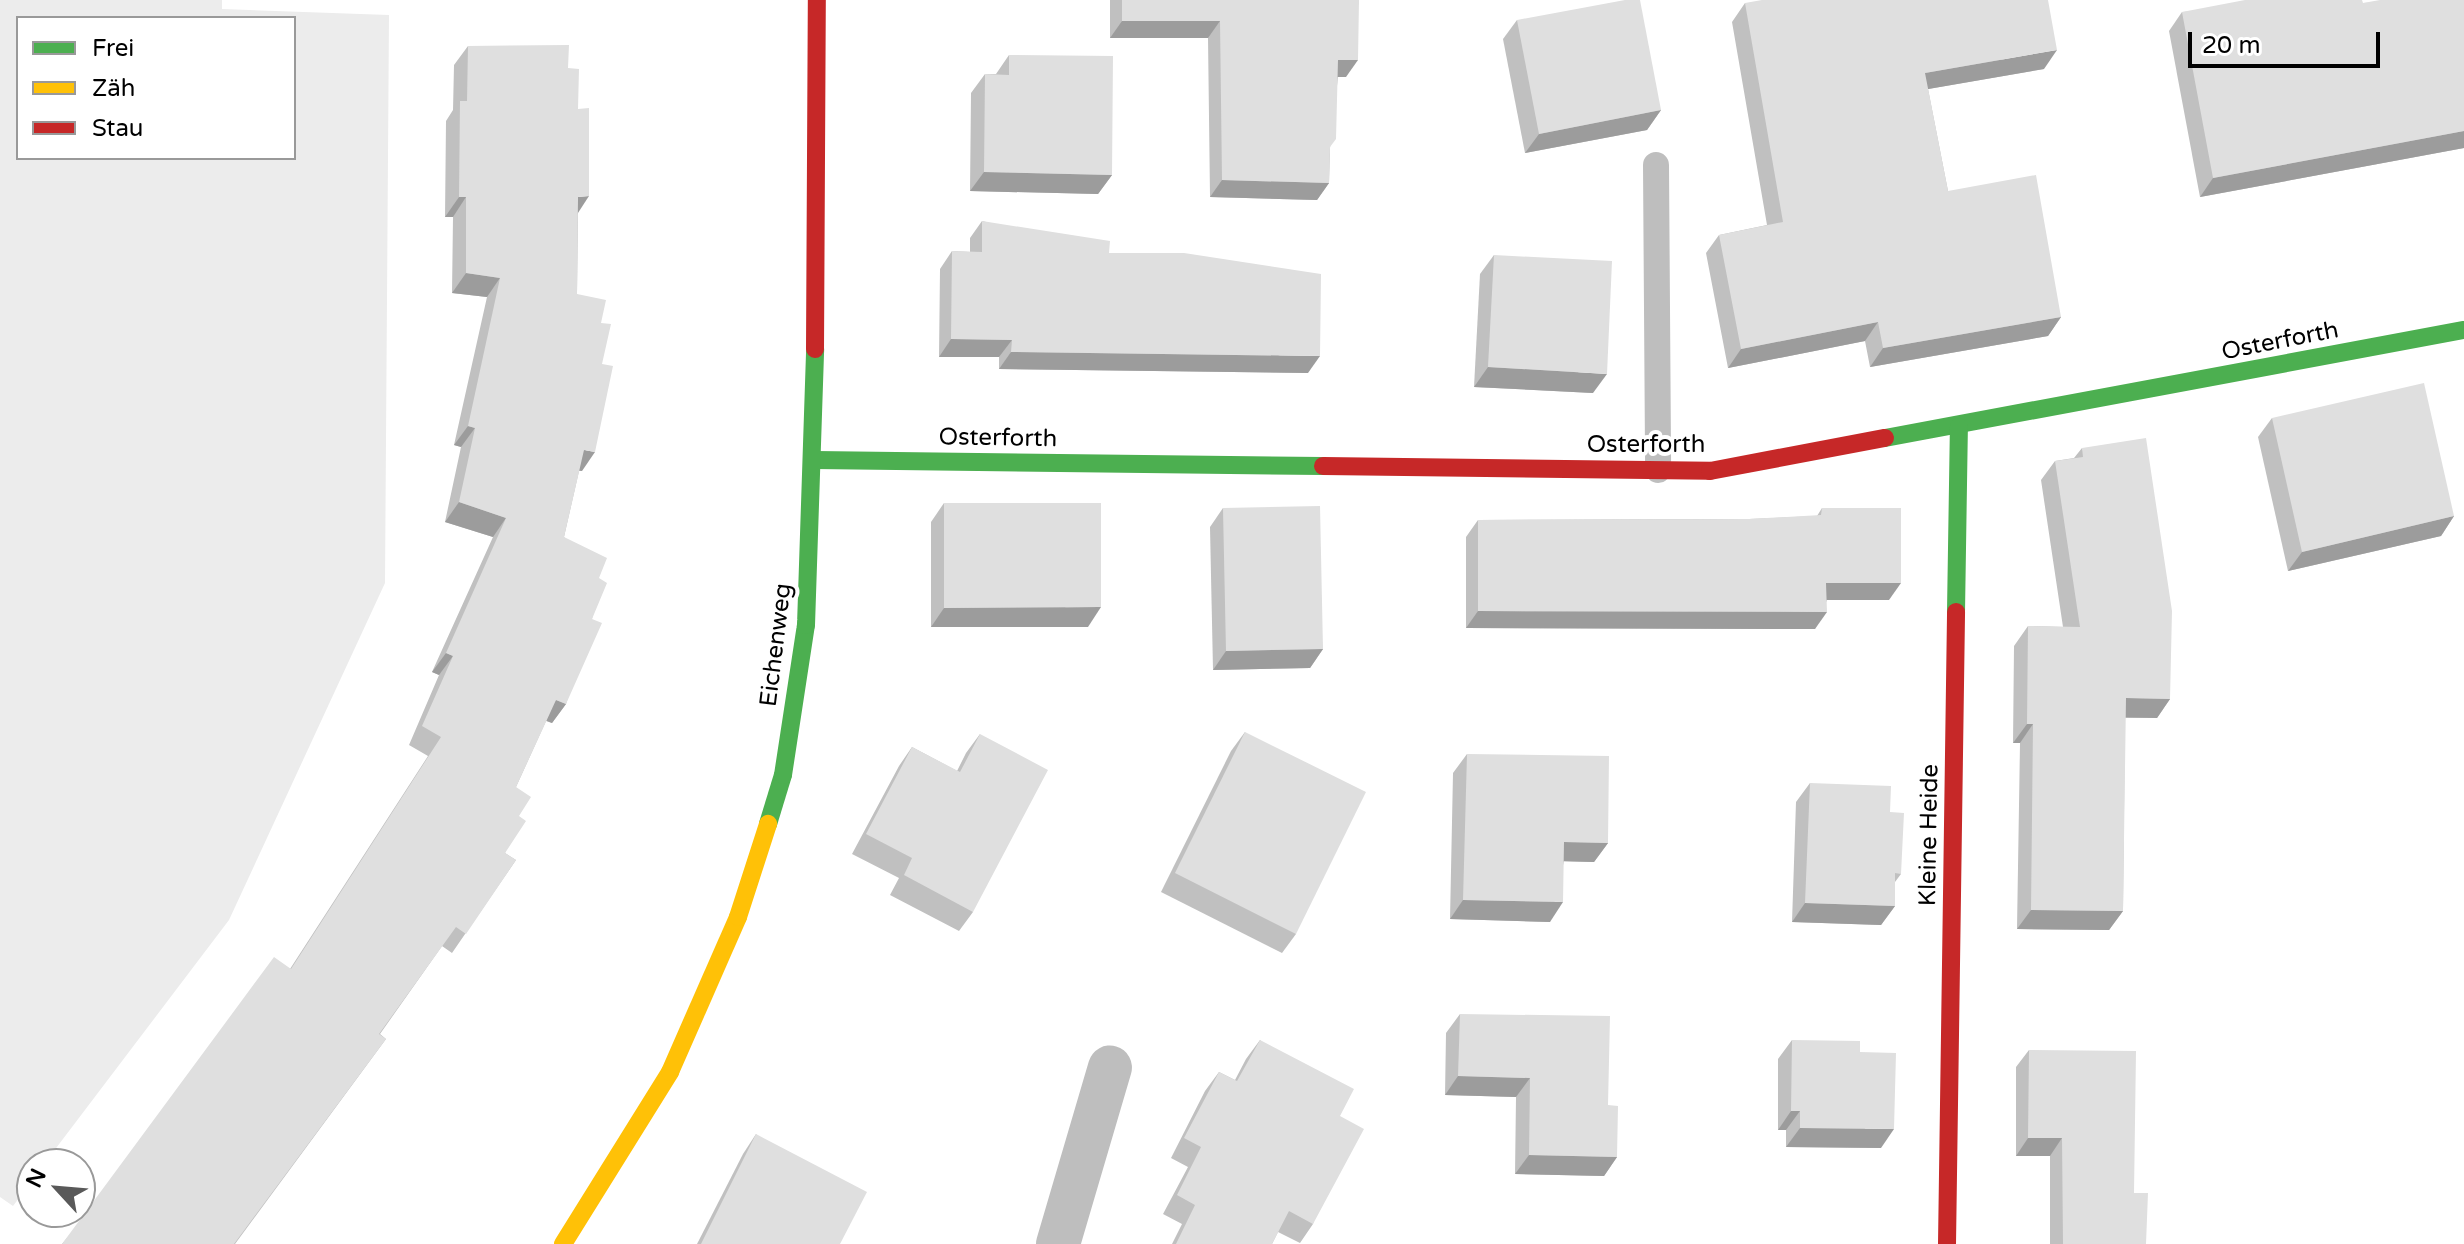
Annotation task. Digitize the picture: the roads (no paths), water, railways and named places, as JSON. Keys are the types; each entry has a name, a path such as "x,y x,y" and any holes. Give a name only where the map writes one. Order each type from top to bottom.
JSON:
{"street":[{"name":"Eichenweg","path":"563,1244 670,1072 738,917 783,775 806,625 815,460 817,0"},
{"name":"Osterforth","path":"815,460 1710,471 1959,427 2464,330"},
{"name":"Kleine Heide","path":"1947,1244 1959,427"},
{"path":"1058,1244 1110,1067"}],"lane":[{"path":"1656,165 1658,470"}]}
